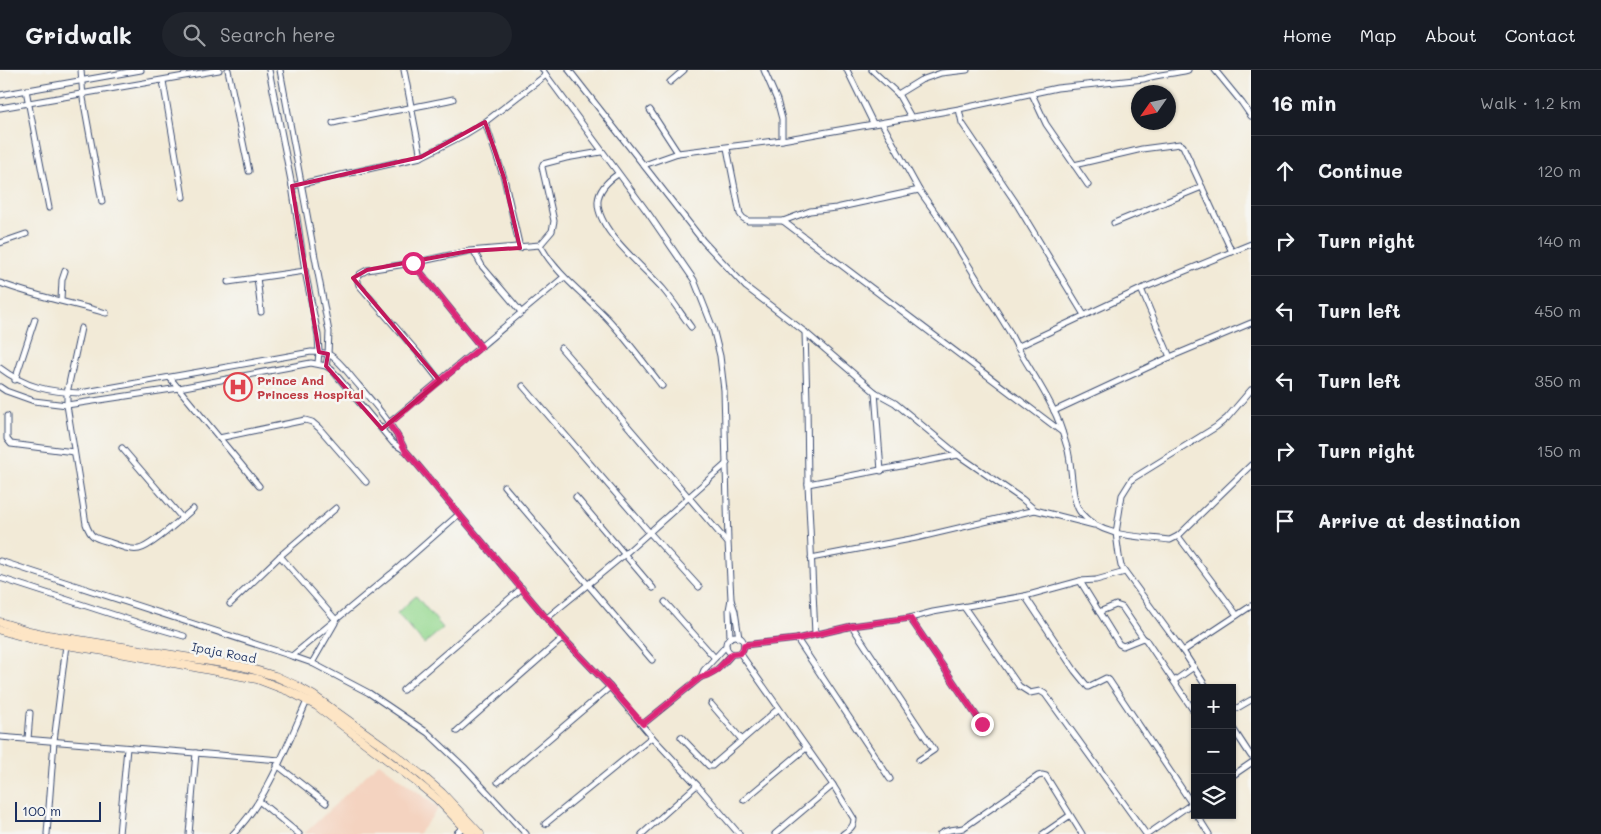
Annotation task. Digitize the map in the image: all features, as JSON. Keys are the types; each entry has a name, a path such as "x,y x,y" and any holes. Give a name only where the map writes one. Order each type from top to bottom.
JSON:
{"main road":[{"name":"Ipaja Road","path":"0,622 29,631 257,679 291,692 317,706 417,778 442,793 480,834"},
{"name":"Ipaja Road","path":"0,630 28,638 66,645 117,649 241,666 274,676 295,685 314,696 385,747 471,834"}],"street":[{"path":"80,70 102,202"},
{"path":"0,95 141,70"},
{"path":"0,108 219,70"},
{"path":"228,70 249,170"},
{"path":"269,70 292,186 305,271 318,335 320,352 318,363"},
{"path":"280,70 329,332 326,366"},
{"path":"404,70 421,158"},
{"path":"537,70 544,73 648,213 694,280 713,328 720,356 724,390 731,599 729,610 730,638 726,646 704,670 701,677"},
{"path":"569,70 704,241 746,287 805,332 875,392 895,403 958,456 1022,499 1035,510 1094,525 1109,532 1170,540 1178,536 1251,466"},
{"path":"670,82 684,70"},
{"path":"764,70 777,100 782,118 782,140"},
{"path":"847,70 873,123"},
{"path":"872,70 898,94 912,117"},
{"path":"898,94 921,80 941,72 967,70"},
{"path":"1148,70 1155,75"},
{"path":"644,165 678,153 782,140 959,109 1057,88 1144,79 1155,75 1168,75 1188,70"},
{"path":"1215,70 1251,116"},
{"path":"292,186 421,158 485,122 544,73"},
{"path":"162,81 183,197"},
{"path":"26,90 49,208"},
{"path":"1032,94 1046,124 1088,184"},
{"path":"332,123 382,112 411,109 453,99"},
{"path":"959,109 962,123 1020,210 1084,316"},
{"path":"650,110 678,153"},
{"path":"485,122 504,178 520,248"},
{"path":"882,123 920,190 942,222 1009,331 1054,411 1068,449 1074,497 1080,512 1094,525"},
{"path":"1074,165 1142,149 1178,143 1183,146 1232,252"},
{"path":"727,148 740,214 748,221 783,221 810,211 836,208 920,190"},
{"path":"440,381 359,285 357,278 367,270 474,251 540,245 552,231 554,221 542,167 543,164 601,152"},
{"path":"618,174 600,192 598,201 599,212 615,240 664,290 690,327"},
{"path":"1114,223 1202,187"},
{"path":"783,221 1062,432"},
{"path":"0,243 26,234"},
{"path":"1017,347 1141,289 1251,244"},
{"path":"540,245 546,256 564,276 606,317 662,386"},
{"path":"474,251 482,266 521,312"},
{"path":"413,263 481,347"},
{"path":"61,300 62,280 65,271"},
{"path":"228,282 305,271"},
{"path":"382,429 564,276"},
{"path":"257,277 261,312"},
{"path":"0,283 106,314"},
{"path":"1141,289 1170,357"},
{"path":"15,380 35,318"},
{"path":"1054,411 1170,357 1251,323"},
{"path":"81,328 67,392 67,405 88,531 93,537 129,549 140,549 151,544 193,509"},
{"path":"805,332 808,484 815,634"},
{"path":"561,348 728,542"},
{"path":"0,368 15,380 33,386 51,391 80,393 311,352 328,354 347,371 389,424 405,450 563,638 610,687 737,833"},
{"path":"0,387 34,401 67,405 179,388 318,363 326,366 338,378 393,442 405,450"},
{"path":"170,378 259,486"},
{"path":"523,386 698,587"},
{"path":"1205,684 1119,561 1116,533 1122,495 1132,478 1203,436 1228,418 1251,390"},
{"path":"875,392 881,471"},
{"path":"7,416 7,439 11,444 74,452"},
{"path":"219,438 305,420 312,422 366,482"},
{"path":"122,448 182,518"},
{"path":"808,484 958,456"},
{"path":"547,618 588,586 727,463"},
{"path":"504,486 652,660"},
{"path":"576,497 653,588"},
{"path":"230,604 280,556 336,508"},
{"path":"811,558 916,538 1035,510"},
{"path":"292,656 459,514"},
{"path":"1178,536 1237,615"},
{"path":"280,556 336,620"},
{"path":"0,561 312,663 369,693 428,733 526,834"},
{"path":"744,645 797,639 852,626 910,618 933,612 1025,596 1080,581 1096,580 1125,572"},
{"path":"0,578 184,636"},
{"path":"1080,581 1119,644 1122,646 1143,638"},
{"path":"403,690 522,588"},
{"path":"1025,596 1075,671 1088,687 1102,679 1106,678 1109,680 1191,803"},
{"path":"643,724 701,677 717,670 732,654 740,653 743,650 744,645 739,638 736,611 731,599"},
{"path":"665,602 715,658"},
{"path":"1099,612 1119,605 1122,607 1191,707"},
{"path":"1183,652 1251,606"},
{"path":"964,607 1019,686 1024,691 1030,693 1040,691 1045,694 1147,834 1191,805"},
{"path":"910,618 982,724"},
{"path":"312,663 336,620"},
{"path":"852,626 934,750 919,760"},
{"path":"457,731 563,638"},
{"path":"730,638 739,638"},
{"path":"797,639 890,779"},
{"path":"47,834 54,741 66,645"},
{"path":"726,646 732,654"},
{"path":"740,653 854,819 854,824 843,834"},
{"path":"1174,681 1194,667"},
{"path":"498,782 610,687"},
{"path":"1236,709 1251,700"},
{"path":"233,834 259,801 307,701"},
{"path":"711,704 742,740"},
{"path":"681,737 709,766 715,764 778,709"},
{"path":"28,739 30,713"},
{"path":"1233,729 1251,756"},
{"path":"0,737 196,753 278,763 326,803"},
{"path":"545,824 652,737"},
{"path":"119,834 127,748"},
{"path":"744,800 806,748"},
{"path":"188,834 196,753"},
{"path":"1235,774 1251,763"},
{"path":"940,834 947,830 963,828 1042,775 1046,776 1069,816 1082,834"},
{"path":"642,834 697,785"},
{"path":"775,834 832,785"},
{"path":"259,801 299,834"},
{"path":"1043,834 1069,816"},
{"path":"1200,819 1210,834"},
{"path":"456,834 464,826"}],"highlighted area":[{"path":"485,122 504,178 520,248 469,251 367,270 353,278 440,381 382,429 326,366 328,354 319,352 292,186 421,157"}],"shaded area":[{"path":"379,763 439,808 418,834 304,834"}],"green space":[{"path":"416,596 443,628 424,644 397,613"}],"place":[{"name":"Prince And Princess Hospital","path":"238,387"}],"route":[{"path":"413,263 481,347 389,424 405,450 487,545 563,638 643,724 701,677 717,670 732,654 740,653 744,645 797,639 852,626 910,618 982,724"}]}
